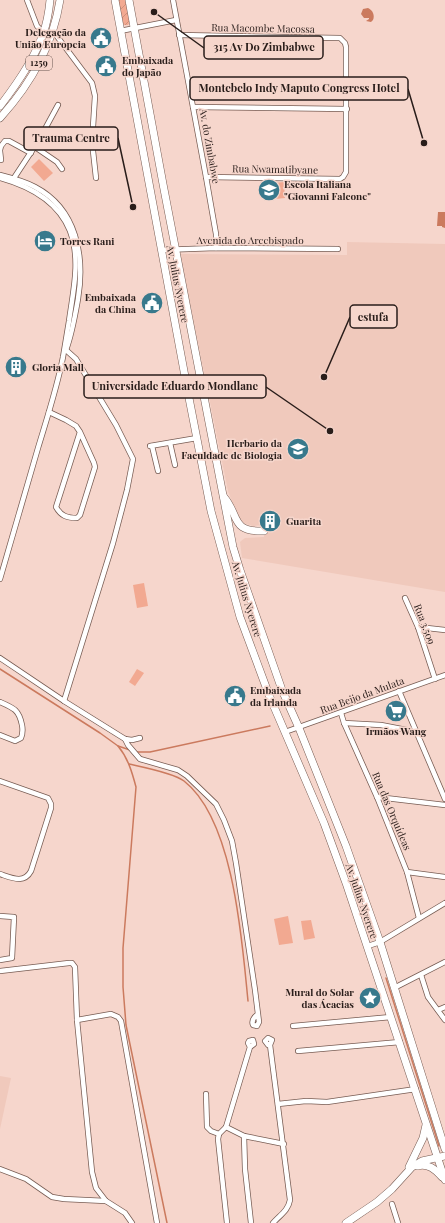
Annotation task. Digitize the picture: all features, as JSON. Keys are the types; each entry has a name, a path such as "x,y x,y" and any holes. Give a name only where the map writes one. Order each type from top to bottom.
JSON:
{"main road":[{"path":"0,106 17,84 38,48 44,33 50,0"},
{"name":"1259","path":"0,118 28,84 40,61 53,31 60,0"},
{"name":"Av. Julius Nyerere","path":"114,0 211,511 222,552 243,626 269,695 335,853 368,946 445,1180"},
{"name":"Av. Julius Nyerere","path":"129,0 230,538 282,690 299,728 346,846 380,942 445,1149"},
{"path":"222,494 227,500 237,522 241,526 246,529 264,531"},
{"path":"404,1175 424,1138 426,1123"},
{"path":"346,1223 377,1202 416,1164 445,1156"},
{"path":"404,1175 415,1167 426,1165 436,1170 445,1180"}],"street":[{"path":"26,0 36,26 44,33"},
{"name":"Av. do Zimbabwe","path":"173,0 216,234 216,248"},
{"path":"120,31 134,30 176,20"},
{"path":"53,31 92,83 94,89 95,96 92,142 96,178"},
{"name":"Rua Macombe Macossa","path":"179,36 340,38 345,43 347,109"},
{"path":"14,178 35,147 58,105"},
{"path":"193,107 347,109"},
{"name":"Rua Nwamatibyane","path":"206,177 340,179 346,172 347,109"},
{"path":"1,160 0,150 5,141 9,141 31,153"},
{"path":"35,147 57,162 62,169"},
{"path":"0,175 14,178 36,188 54,202 67,218 76,237 81,260 80,284 74,323 63,356"},
{"path":"0,178 22,185 43,196 57,210 69,230 75,249 76,272 63,356 49,412 0,579"},
{"name":"Avenida do Arcebispado","path":"161,250 216,248 338,249"},
{"path":"64,701 113,543 127,490 133,459 116,425 76,359 66,350"},
{"path":"49,412 76,426 80,432 91,454 95,467 80,515 77,518 69,518 59,512 56,507 80,432"},
{"path":"158,471 151,446 197,438"},
{"path":"170,443 175,465"},
{"name":"Rua 3.509","path":"405,598 418,627 435,679"},
{"path":"418,627 445,630"},
{"path":"0,658 64,701 125,739 132,740 140,738"},
{"name":"Rua Beijo da Mulata","path":"285,732 445,676"},
{"path":"57,696 64,694 69,688"},
{"path":"399,691 445,799"},
{"path":"0,702 12,707 18,713 23,731 21,738 15,741 0,736"},
{"name":"Rua das Orquídeas","path":"341,713 407,872 419,918"},
{"path":"344,723 381,725 417,732"},
{"path":"125,739 140,759 178,770 187,776 216,804 224,820 232,841 236,863 258,1014"},
{"path":"0,781 44,796 48,798 51,804 29,875 19,880 0,874"},
{"path":"377,797 445,805"},
{"path":"407,872 445,877"},
{"path":"368,946 380,942 445,903"},
{"path":"0,916 14,917 12,958 0,960"},
{"path":"394,988 445,962"},
{"path":"0,971 72,963 75,967 77,1020 92,1172 96,1188 106,1201 125,1213 132,1223"},
{"path":"421,975 428,997 445,1020"},
{"path":"438,1010 445,1007"},
{"path":"77,1020 111,1014 118,1017 121,1021 157,1223"},
{"path":"293,1026 391,1017"},
{"path":"298,1051 400,1042"},
{"path":"270,1045 284,1144 290,1200 289,1207 273,1223"},
{"path":"227,1223 219,1134 226,1127 250,1047"},
{"path":"278,1104 306,1101 327,1102 416,1090"},
{"path":"206,1094 207,1127 212,1132 219,1134"},
{"path":"226,1127 244,1136 284,1144"},
{"path":"244,1136 245,1169 251,1223"},
{"path":"0,1169 26,1179 52,1197 106,1201"},
{"path":"392,1204 398,1223"}],"shaded area":[{"path":"118,0 126,0 130,22 128,25 124,25 123,23"},
{"path":"368,8 374,15 371,22 366,21 369,18 364,18 361,14 363,9"},
{"path":"39,159 53,173 44,181 31,167"},
{"path":"284,182 285,198 275,199 274,183"},
{"path":"438,212 445,212 445,228 442,226 437,226"},
{"path":"347,242 445,244 445,592 242,558 240,542 245,538 264,537 263,525 253,526 241,521 228,491 180,254 347,255"},
{"path":"144,583 148,606 137,608 133,585"},
{"path":"137,669 144,673 135,686 129,682"},
{"path":"288,916 293,943 279,945 274,919"},
{"path":"311,920 315,938 304,940 301,921"},
{"path":"0,1076 11,1078 0,1129"}],"waterway":[{"path":"0,669 118,746 130,750"},
{"path":"137,752 150,752 270,726"},
{"path":"118,746 127,760 136,787 123,948 123,987 126,1025 167,1223"},
{"path":"129,764 166,773 184,781 201,799 214,823 225,852 232,883 238,915 248,1001"},
{"path":"386,978 439,1146"}],"place":[{"name":"315 Av Do Zimbabwe","path":"154,12"},
{"name":"Delegação da União Europeia","path":"101,38"},
{"name":"Embaixada do Japão","path":"106,66"},
{"name":"Montebelo Indy Maputo Congress Hotel","path":"424,143"},
{"name":"Escola Italiana \"Giovanni Falcone\"","path":"269,190"},
{"name":"Trauma Centre","path":"133,207"},
{"name":"Torres Rani","path":"45,241"},
{"name":"Embaixada da China","path":"152,303"},
{"name":"Gloria Mall","path":"16,367"},
{"name":"estufa","path":"324,377"},
{"name":"Universidade Eduardo Mondlane","path":"330,431"},
{"name":"Herbario da Faculdade de Biologia","path":"298,449"},
{"name":"Guarita","path":"270,521"},
{"name":"Embaixada da Irlanda","path":"235,696"},
{"name":"Irmãos Wang","path":"396,711"},
{"name":"Mural do Solar das Ácacias","path":"370,998"}]}
